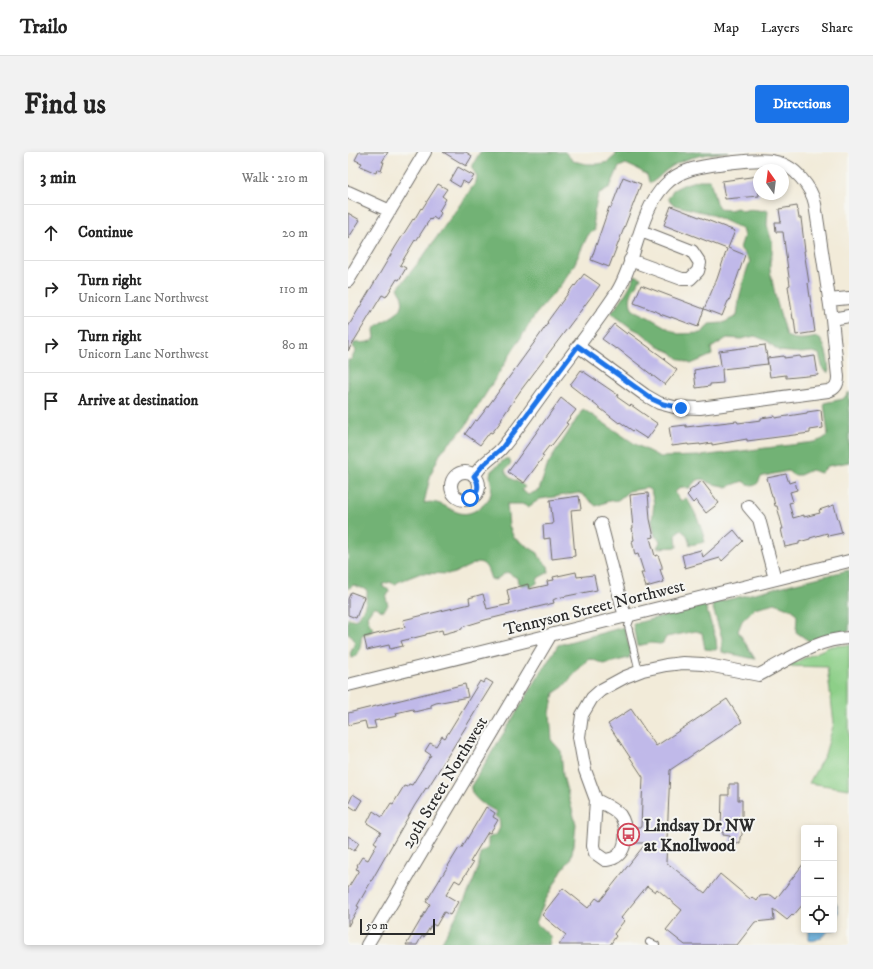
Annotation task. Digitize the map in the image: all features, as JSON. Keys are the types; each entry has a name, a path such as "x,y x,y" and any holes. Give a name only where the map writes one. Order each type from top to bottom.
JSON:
{"street":[{"path":"348,280 425,152"},
{"path":"474,476 484,464 502,448 617,292 625,276 651,206 659,191 670,180 683,172 705,165 758,159 776,161 791,168 806,184 815,204 832,319 838,378 837,385 831,390 700,408 681,408 656,401 646,395 578,346"},
{"path":"348,192 390,211"},
{"path":"630,260 682,279 690,280 698,272 700,263 692,251 641,231"},
{"path":"829,300 849,298"},
{"path":"832,319 849,316"},
{"path":"748,506 759,519 775,579"},
{"path":"601,524 629,616"},
{"name":"Tennyson Street Northwest","path":"348,686 849,561"},
{"name":"29th Street Northwest","path":"366,945 550,636"},
{"path":"596,800 610,807 620,815 625,826 625,843 621,851 614,858 605,860 595,853 593,846 596,800 585,770 579,737 582,714 592,698 601,690 639,672 666,665 683,663 703,664 751,675 760,675 787,659 809,649 834,640 849,638"}],"lane":[{"path":"629,616 628,626 639,672"},
{"path":"649,942 656,945"}],"green space":[{"path":"480,152 565,152 573,161 587,164 598,164 608,162 616,155 616,152 627,152 629,154 642,152 728,152 698,156 684,160 668,169 651,183 649,182 647,175 639,170 626,164 619,167 610,187 598,194 593,218 595,230 588,235 574,265 560,286 535,315 465,427 441,452 431,473 424,503 433,502 440,504 459,513 465,514 473,512 489,499 491,492 491,471 505,459 509,459 511,464 505,470 506,473 508,476 525,487 522,490 528,495 539,490 548,464 583,409 635,444 660,457 701,456 821,440 828,434 824,403 843,399 849,392 849,462 828,466 821,473 811,470 800,475 793,475 788,471 764,476 761,477 754,486 743,481 727,487 703,479 692,484 690,488 681,487 675,492 681,501 686,498 690,503 698,519 705,542 690,545 687,535 681,530 678,531 676,535 677,547 657,548 660,542 655,536 652,521 654,503 651,491 647,488 629,491 618,500 609,501 596,506 579,493 540,499 528,507 522,504 507,504 509,526 514,538 538,553 540,558 548,566 549,572 538,578 537,583 531,588 528,584 522,585 518,583 517,578 507,572 495,580 491,579 485,566 478,562 452,574 421,573 396,584 390,582 383,584 383,587 389,590 386,598 388,605 383,611 377,607 374,607 367,616 370,625 374,629 373,631 362,635 359,651 353,658 350,654 355,643 352,636 348,633 348,618 355,620 358,617 367,598 367,590 353,585 348,589 348,360 351,360 356,350 353,347 354,343 373,340 375,338 375,328 401,309 403,303 398,288 422,258 476,182 477,176 473,170 473,164"},
{"path":"699,180 710,180 716,203 720,209 730,210 737,208 743,211 749,209 768,210 767,225 772,242 770,270 786,336 798,339 818,337 825,349 829,373 823,369 819,354 813,352 801,353 779,351 767,341 755,336 741,339 727,338 711,348 712,355 691,364 679,359 671,352 659,347 642,333 630,327 611,313 618,305 635,275 641,278 632,293 630,301 633,310 678,334 702,333 709,324 723,323 737,316 745,275 750,261 740,248 744,236 742,229 710,214 674,205 668,199 673,190 685,184"},
{"path":"849,570 849,631 830,634 809,641 796,632 797,616 793,610 775,603 755,608 742,621 738,631 755,659 722,652 722,638 712,605 714,603"},
{"path":"705,605 716,639 717,649 705,649 702,633 696,631 666,637 663,643 660,644 651,643 637,646 633,624"},
{"path":"624,627 631,653 629,658 604,664 591,659 587,660 563,687 554,693 550,713 552,741 561,751 563,776 576,824 574,845 570,860 562,870 544,903 536,923 551,937 549,945 440,945 471,886 479,862 480,853 488,848 488,838 497,834 500,827 499,819 495,816 497,812 484,805 473,795 471,786 558,645"},
{"path":"849,645 849,789 809,783 825,754 834,723 827,667 787,666 831,646"}],"water":[{"path":"809,933 827,933 820,938 809,940"}],"building":[{"path":"359,152 388,152 382,162 384,162 381,171 377,169 376,173 360,166 362,163 355,160"},
{"path":"443,152 466,152 472,156 466,166"},
{"path":"458,167 474,176 468,184 463,181 460,187 450,181"},
{"path":"623,177 641,184 609,267 591,260 609,207 611,208"},
{"path":"753,177 753,197 725,199 722,181"},
{"path":"438,184 447,189 442,196 446,199 439,211 441,213 437,220 433,217 431,220 430,219 416,241 415,240 400,265 406,268 399,280 397,279 386,297 382,295 348,351 348,327 396,246"},
{"path":"671,206 735,231 728,248 745,255 729,301 722,316 704,309 717,279 727,249 664,225"},
{"path":"797,206 799,218 801,218 815,332 796,335 788,286 790,285 783,232 776,232 775,222 781,222 779,209"},
{"path":"348,213 360,220 348,239"},
{"path":"584,274 600,285 521,390 501,419 502,420 480,445 465,434 475,420 477,421 486,409 539,336 548,323 547,322 574,285 575,286"},
{"path":"641,285 704,309 698,327 634,303"},
{"path":"614,324 627,334 628,332 665,359 664,360 677,370 665,385 617,348 616,349 602,339"},
{"path":"765,345 768,364 722,369 723,383 710,384 710,386 696,388 694,370 721,365 719,351"},
{"path":"784,356 784,358 800,356 801,358 815,356 818,375 786,378 786,375 770,377 767,358"},
{"path":"581,370 618,395 617,397 658,424 647,439 620,422 619,423 570,385"},
{"path":"561,398 576,410 566,423 568,424 552,445 549,446 542,455 544,456 524,483 508,472"},
{"path":"821,410 823,428 810,430 810,433 747,441 747,439 712,445 712,443 672,446 669,427 686,425 686,427 737,421 738,423 761,420 761,418 775,416 775,418"},
{"path":"786,474 789,483 795,481 797,490 790,492 793,502 789,503 793,518 820,513 819,510 834,505 842,533 828,536 827,533 799,542 799,544 785,547 781,529 783,529 777,506 775,506 767,478"},
{"path":"702,481 719,503 706,513 696,500 693,503 687,495 690,492 689,491"},
{"path":"648,493 650,519 654,537 650,538 655,556 658,555 662,566 662,569 660,569 664,582 646,587 641,573 644,573 638,554 635,555 632,541 634,540 630,495"},
{"path":"579,496 581,509 571,510 575,556 552,559 550,538 544,539 543,525 553,524 550,500"},
{"path":"734,530 743,541 722,561 720,558 685,568 682,555 701,550 703,557"},
{"path":"576,572 577,577 594,575 597,590 557,598 553,600 554,603 485,620 462,627 462,629 443,634 442,630 401,641 403,646 390,649 389,645 367,650 364,637 405,627 403,620 470,604 469,598 483,594 487,609 510,604 507,590 528,584 529,589 548,585 547,581 554,580 553,577"},
{"path":"351,592 364,597 356,618 348,615 348,599"},
{"path":"486,679 493,683 427,789 426,788 415,805 357,906 359,907 348,926 348,888 359,870 356,869 358,866 357,865 362,857 368,860 377,844 374,842 381,832 367,823 373,811 382,817 391,803 393,804 404,786 407,787 409,784 412,785 431,755 425,751 430,743 436,746 442,736 445,738 480,681 483,683"},
{"path":"465,684 468,697 436,703 431,705 431,708 414,712 413,709 396,713 397,716 374,721 376,728 367,729 365,721 348,725 348,713"},
{"path":"727,699 742,722 670,770 666,862 705,893 720,874 750,899 752,897 757,901 760,896 771,895 776,899 801,867 801,907 793,916 792,915 787,920 773,909 774,920 755,922 737,945 685,945 666,930 682,910 657,889 655,892 647,886 621,918 624,921 614,934 616,936 610,945 559,945 566,935 542,915 563,888 588,908 596,898 600,901 646,843 632,843 632,827 641,827 643,777 608,724 631,709 656,746"},
{"path":"729,784 738,784 738,800 742,800 742,835 740,837 740,843 730,842 730,836 723,835 723,832 721,832 722,795 729,795"},
{"path":"353,794 362,800 356,810 348,805"},
{"path":"486,807 495,813 493,817 498,820 490,833 488,832 470,862 473,863 460,883 455,880 446,895 458,902 450,915 444,912 436,926 432,924 417,945 406,945 430,904 426,902 459,848 461,849"},
{"path":"348,836 359,843 354,851 348,847"}],"place":[{"name":"Lindsay Dr NW at Knollwood","path":"628,835"}],"route":[{"path":"470,498 474,496 478,488 477,479 474,476 484,464 502,448 578,346 652,399 659,403 681,408"}]}
